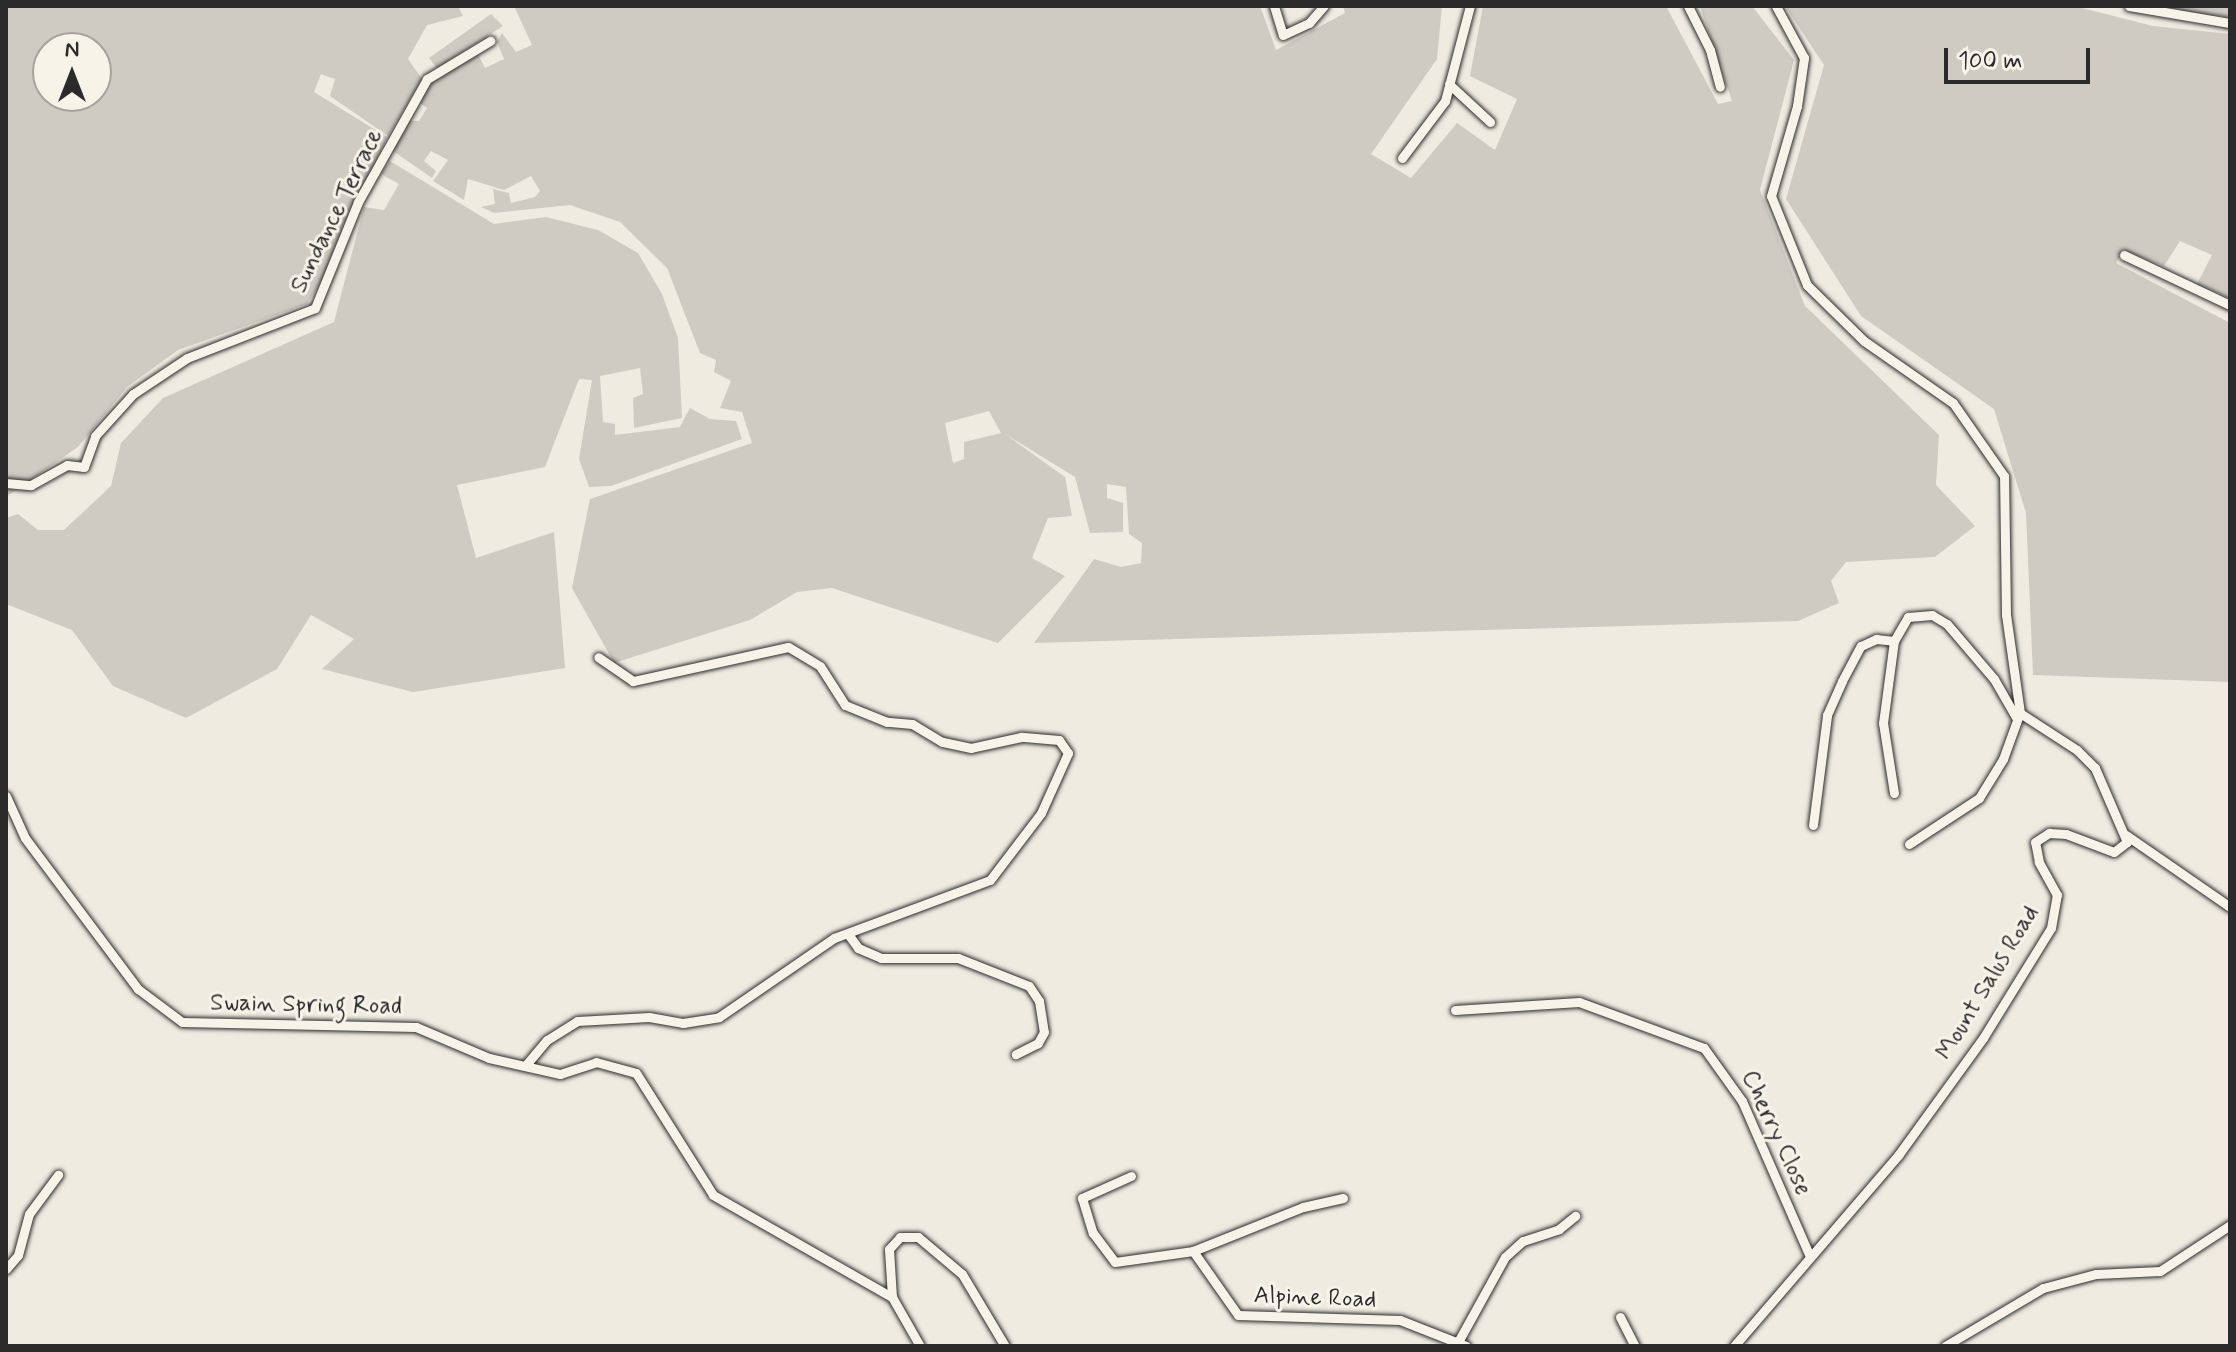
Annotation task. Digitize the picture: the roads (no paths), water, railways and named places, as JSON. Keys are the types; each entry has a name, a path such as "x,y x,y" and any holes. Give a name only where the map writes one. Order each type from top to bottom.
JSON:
{"street":[{"path":"1274,6 1283,35 1309,23 1324,6"},
{"path":"1402,158 1445,101 1470,6"},
{"path":"1688,6 1710,50 1720,87"},
{"path":"1776,6 1804,58 1797,106 1771,196 1807,285 1864,341 1953,403 2004,476 2006,615 2019,716 2003,759 1979,798 1909,844"},
{"path":"2129,6 2230,23"},
{"name":"Sundance Terrace","path":"6,483 31,485 67,465 84,467 95,436 133,394 187,358 315,308 358,202 427,79 490,41"},
{"path":"1449,84 1490,122"},
{"path":"2124,255 2230,305"},
{"path":"1894,793 1883,723 1894,641 1908,617 1918,613 1947,624 1994,679 2019,716 2077,750 2095,768 2126,835 2230,907"},
{"path":"1813,825 1827,715 1861,646 1876,639 1894,641"},
{"path":"525,1066 547,1040 577,1021 649,1017 702,1022 719,1017 848,934 990,880 1041,813 1068,753 1059,740 1021,737 971,748 942,742 912,724 887,722 845,705 820,666 788,647 633,681 598,657"},
{"name":"Swain Spring Road","path":"6,796 25,838 138,989 182,1022 416,1027 489,1058 560,1074 596,1062 636,1073 713,1195 892,1297"},
{"name":"Mount Salus Road","path":"1734,1346 1899,1154 1983,1038 2051,928 2057,895 2039,862 2035,842 2049,833 2066,834 2114,852 2125,847 2126,835"},
{"path":"848,934 858,948 881,958 958,958 1029,986 1039,1001 1044,1032 1038,1043 1016,1054"},
{"name":"Cherry Close","path":"1455,1010 1579,1002 1704,1048 1742,1101 1810,1257"},
{"path":"6,1269 18,1255 29,1214 58,1175"},
{"path":"1131,1176 1082,1198 1093,1233 1115,1262 1193,1251 1303,1207 1343,1198"},
{"path":"1462,1344 1505,1257 1523,1241 1559,1229 1575,1216"},
{"path":"1945,1346 2043,1288 2096,1274 2160,1271 2230,1225"},
{"path":"920,1346 892,1297 889,1249 900,1237 918,1237 962,1274 1005,1346"},
{"name":"Alpine Road","path":"1193,1251 1238,1315 1400,1320 1462,1344"},
{"path":"1620,1317 1635,1346"}]}
